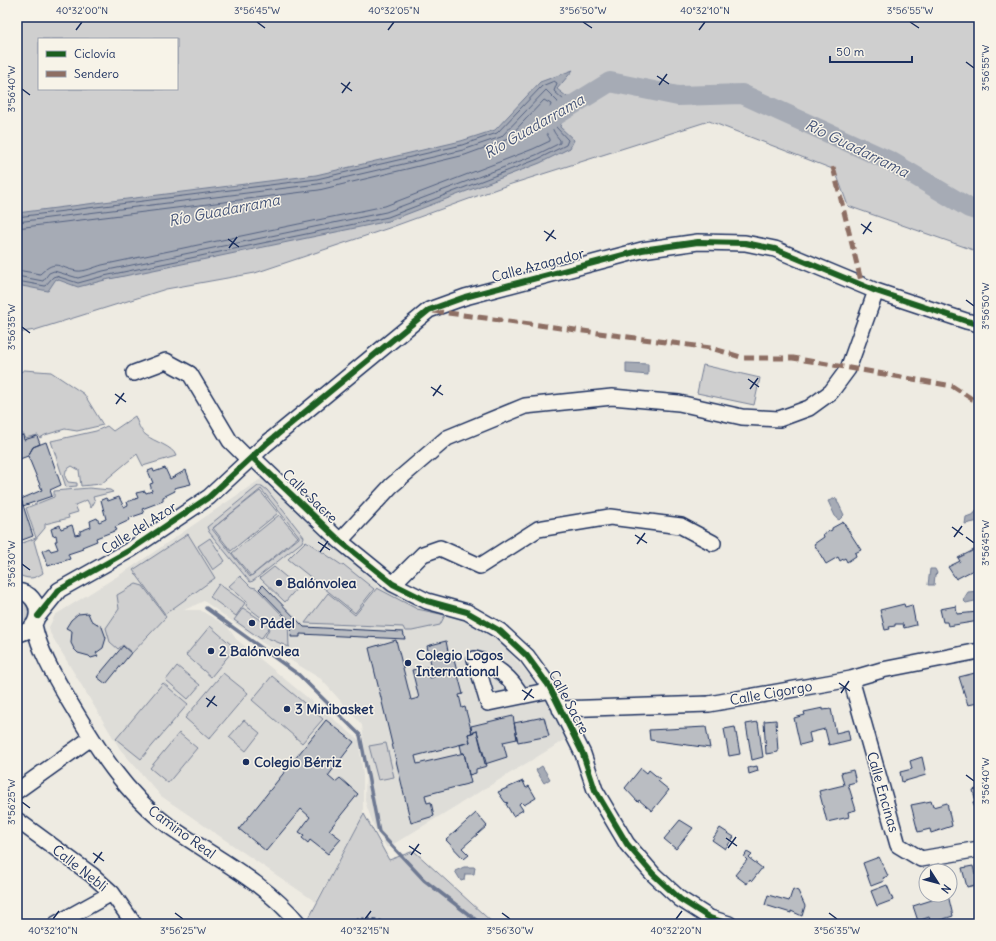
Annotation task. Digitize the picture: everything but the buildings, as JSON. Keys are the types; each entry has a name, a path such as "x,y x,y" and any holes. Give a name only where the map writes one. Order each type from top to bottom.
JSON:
{"street":[{"name":"Calle Azagador","path":"251,459 332,389 429,310 465,297 511,284 642,250 698,242 745,243 775,249 876,291 979,324"},
{"path":"340,541 391,486 447,438 525,406 612,397 679,403 742,417 779,419 809,408 831,392 848,369 876,291"},
{"name":"Calle Sacre","path":"134,373 166,361 190,374 230,441 340,541 393,584 427,601 468,612 500,631 527,656 551,690 583,754 595,790 627,844 653,874 680,899 710,918 729,924"},
{"name":"Calle del Azor","path":"36,620 59,590 130,550 209,497 251,459"},
{"path":"393,584 423,554 440,548 480,566 538,529 610,517 681,526 713,543"},
{"name":"Calle del Azor","path":"22,592 59,590"},
{"name":"Camino Real","path":"22,592 36,603 37,639 46,661 91,738 123,783 168,825 264,889 299,924"},
{"path":"17,635 26,632 36,620"},
{"name":"Camino Real","path":"17,635 29,642 46,661"},
{"name":"Calle Cigorgo","path":"560,709 709,704 851,679 882,670 979,651"},
{"name":"Calle Encinas","path":"851,679 898,845 921,859 979,849"},
{"path":"521,696 551,690"},
{"path":"17,791 91,738"},
{"name":"Calle Nebli","path":"17,820 92,875 112,894 134,924"},
{"path":"56,924 112,894"}],"path":[{"path":"351,924 358,919 367,919 392,924"}],"shaded area":[{"path":"17,17 979,17 979,252 848,206 835,170 709,121 502,187 389,228 255,273 166,289 35,330 17,333"},
{"path":"703,365 760,378 754,405 697,393"},
{"path":"24,370 51,372 84,394 103,425 77,431 65,429 40,438 38,435 25,438 24,434 17,435 17,374"},
{"path":"135,416 139,427 149,438 171,449 176,456 143,466 137,454 101,484 81,486 79,470 72,466 66,470 65,477 68,482 77,483 77,486 66,487 51,441 96,431 107,426 113,431"},
{"name":"Colegio Logos International","path":"262,478 378,586 419,606 465,619 499,641 533,679 568,738 387,848 374,827 365,801 366,761 362,725 321,679 261,642 204,601 184,610 200,610 227,626 236,639 359,740 363,776 363,816 316,902 161,796 120,749 50,633 49,627 55,615 129,569"},
{"path":"258,486 262,486 267,490 304,537 302,542 250,582 209,532 207,527","holes":["261,489 299,536 299,538 250,577 212,529"]},
{"path":"89,488 110,490 113,492 93,497 95,501 91,508 87,500 75,505 78,512 68,515 69,518 45,524 45,528 34,541 43,573 36,577 30,578 17,574 17,545 36,538 26,508 54,497 54,491"},
{"path":"260,491 278,513 231,551 213,528"},
{"path":"279,515 298,537 251,576 232,553"},
{"path":"188,534 215,578 165,614 133,570"},
{"path":"210,538 225,561 213,570 198,546"},
{"path":"306,541 343,566 344,565 374,589 355,613 288,559"},
{"name":"Balónvolea","path":"274,567 298,587 285,602 260,578"},
{"path":"240,576 251,587 256,588 288,621 289,647 265,637 271,625 246,606 247,602 229,586"},
{"path":"136,584 143,586 166,617 132,653 123,645 118,649 110,642 106,628 119,609 117,595"},
{"path":"219,584 245,603 236,616 210,597"},
{"path":"377,588 417,609 445,615 440,625 412,631 405,631 403,627 305,623 328,593 355,615"},
{"path":"17,597 21,597 31,608 29,622 17,628"},
{"name":"Pádel","path":"243,608 270,626 261,639 234,620"},
{"name":"2 Balónvolea","path":"210,626 235,648 211,677 186,655"},
{"path":"177,666 200,685 188,699 166,680"},
{"path":"223,673 248,693 209,739 185,718"},
{"name":"3 Minibasket","path":"272,676 323,719 302,743 252,700"},
{"path":"163,683 188,704 141,759 116,739"},
{"path":"244,720 260,733 246,751 229,737"},
{"path":"179,733 197,748 168,783 150,768"},
{"path":"386,743 394,777 378,780 369,746"},
{"path":"364,814 389,860 414,851 494,924 313,924 309,918"}],"water":[{"path":"573,70 557,89 571,100 566,107 560,127 574,140 570,148 540,163 389,221 105,280 78,287 56,279 48,291 17,285 17,213 316,175 461,141 495,130 540,82"},
{"path":"626,363 648,364 648,375 626,373"},
{"path":"836,498 844,515 839,520 836,518 828,501"},
{"path":"976,511 979,513 979,521 965,524 966,517 974,514"},
{"path":"930,569 935,569 937,573 935,575 934,585 928,585"},
{"path":"979,591 979,600 966,603 963,600 968,592"},
{"path":"542,766 550,779 544,783 536,770"},
{"path":"464,867 475,867 474,874 465,874 464,880 461,881 455,871"}],"waterway":[{"name":"Río Guadarrama","path":"542,124 610,82 678,96 742,94 892,162 969,208 979,211"},
{"path":"206,608 299,675 360,735 379,832 424,880 481,924"}],"marked path":[{"path":"833,167 862,285"},
{"path":"433,311 711,348 744,358 793,358 952,386 972,399 979,400"}],"cycle path":[{"path":"38,616 59,590 130,550 209,497 266,444 429,310 465,297 642,250 698,242 745,243 775,249 876,291 979,324"},
{"path":"252,457 340,541 393,584 427,601 467,612 500,631 527,656 549,686 583,754 595,790 627,844 653,874 680,899 710,918 729,924"}],"place":[{"name":"Balónvolea","path":"279,583"},
{"name":"Pádel","path":"252,623"},
{"name":"2 Balónvolea","path":"211,651"},
{"name":"Colegio Logos International","path":"408,663"},
{"name":"3 Minibasket","path":"287,709"},
{"name":"Colegio Bérriz","path":"246,762"}]}
